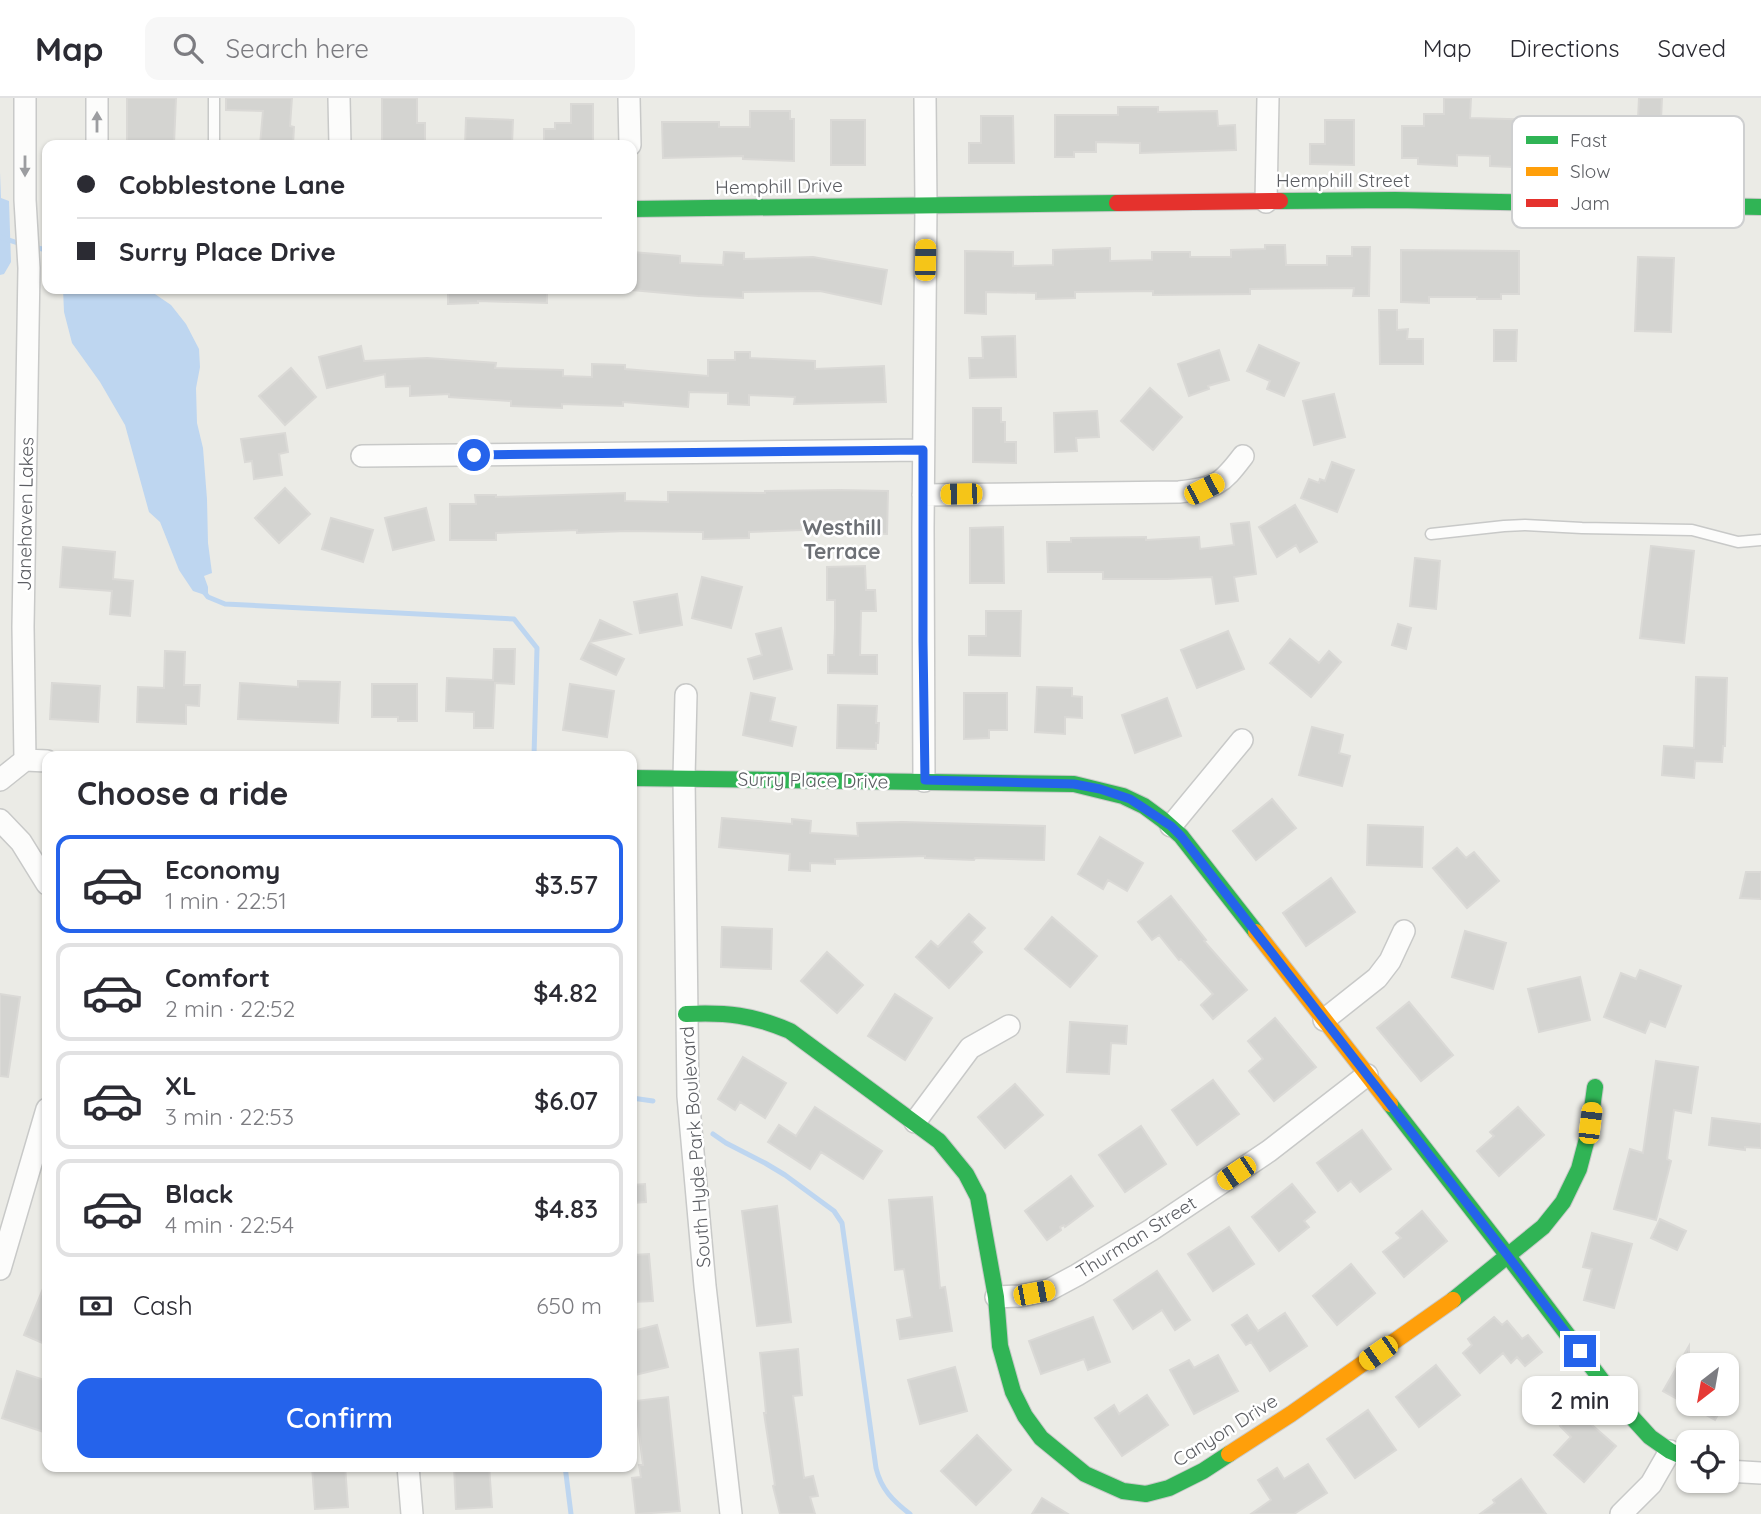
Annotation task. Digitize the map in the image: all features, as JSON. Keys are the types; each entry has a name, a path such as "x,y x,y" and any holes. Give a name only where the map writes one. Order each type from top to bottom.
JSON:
{"street":[{"name":"Janehaven Lakes","path":"25,98 25,200 35,250 23,627 25,760"},
{"path":"97,98 97,140"},
{"path":"340,98 340,140"},
{"path":"629,98 629,140"},
{"path":"925,98 925,780"},
{"path":"1266,202 1268,98"},
{"name":"Hemphill Street","path":"926,205 1395,200 1512,202"},
{"name":"Hemphill Drive","path":"637,209 926,205"},
{"path":"362,456 923,450"},
{"path":"923,495 1179,492 1204,489 1226,479 1243,456"},
{"name":"South Hyde Park Boulevard","path":"686,695 684,778 688,1096 731,1514"},
{"path":"1171,826 1242,740"},
{"path":"0,780 25,760 42,761"},
{"name":"Surry Place Drive","path":"637,778 1074,784 1130,799 1171,826 1181,836 1619,1403 1650,1437 1676,1453"},
{"path":"0,821 21,842 42,876"},
{"path":"1324,1020 1377,978 1391,961 1404,931"},
{"name":"Canyon Drive","path":"686,1014 724,1012 749,1015 790,1031 939,1141 967,1174 978,1197 996,1297 1000,1346 1013,1392 1025,1416 1041,1438 1085,1474 1124,1491 1146,1494 1170,1489 1192,1477 1283,1419 1443,1308 1543,1227 1563,1202 1579,1169 1590,1131 1595,1087"},
{"path":"915,1122 970,1048 1009,1026"},
{"name":"Thurman Street","path":"996,1297 1020,1296 1049,1290 1077,1275 1269,1151 1367,1075"},
{"path":"0,1269 4,1246 42,1125"},
{"path":"1621,1514 1676,1458"},
{"path":"408,1472 412,1514"},
{"path":"1739,1472 1761,1473"}],"lane":[{"path":"214,98 214,140"},
{"path":"1431,534 1525,525 1692,530 1738,542 1761,540"}],"water":[{"path":"0,172 1,198 9,201 11,262 4,274 0,275"},
{"path":"63,294 155,294 171,305 186,324 199,349 197,423 203,448 212,573 204,576 208,596 193,591 179,570 160,522 149,512 125,425 100,382 72,343 64,312"}],"building":[{"path":"127,98 176,98 174,140 127,140"},
{"path":"226,98 292,98 290,126 294,127 293,140 260,140 263,111 226,110"},
{"path":"382,98 417,98 417,123 425,123 425,140 382,140"},
{"path":"1444,98 1471,98 1470,118 1512,119 1512,167 1490,166 1490,156 1457,155 1457,166 1418,164 1418,158 1402,158 1402,126 1424,126 1424,114 1444,114"},
{"path":"1639,98 1662,98 1661,116 1638,116"},
{"path":"571,104 593,104 593,140 544,140 544,129 555,129 555,123 571,123"},
{"path":"1118,107 1158,107 1158,112 1217,111 1218,126 1235,125 1236,150 1140,153 1140,143 1096,142 1096,152 1074,152 1074,157 1055,157 1055,115 1118,115"},
{"path":"750,111 790,111 790,119 794,119 794,161 743,159 743,156 663,158 662,122 719,122 719,127 750,127"},
{"path":"981,116 1013,116 1014,163 969,163 969,143 981,143"},
{"path":"466,118 513,120 512,140 465,140"},
{"path":"831,120 865,120 865,165 831,165"},
{"path":"1325,120 1354,120 1354,165 1310,164 1310,144 1325,144"},
{"path":"1265,245 1285,245 1286,265 1327,265 1327,256 1352,256 1352,247 1370,247 1369,296 1353,296 1354,288 1250,289 1250,294 1153,295 1153,291 1075,292 1075,298 1036,299 1036,293 986,292 986,314 965,313 965,251 1013,252 1013,266 1053,265 1053,250 1110,248 1110,261 1152,260 1152,252 1190,252 1190,257 1231,257 1231,250 1265,249"},
{"path":"1401,250 1519,251 1519,294 1501,294 1501,299 1429,297 1429,303 1401,302"},
{"path":"637,252 680,256 680,263 723,265 724,252 744,253 744,259 813,257 887,270 881,304 820,291 743,292 743,298 637,290"},
{"path":"1638,257 1674,258 1671,332 1635,331"},
{"path":"448,294 547,294 547,303 478,301 448,304"},
{"path":"1379,310 1397,310 1397,330 1408,329 1407,339 1423,339 1423,364 1380,364"},
{"path":"1494,330 1517,330 1516,361 1494,361"},
{"path":"1015,336 1016,377 970,378 969,358 983,358 982,337"},
{"path":"1259,345 1299,363 1284,396 1267,389 1270,381 1247,371"},
{"path":"361,346 364,361 427,358 496,363 495,368 563,370 563,376 592,377 592,364 625,365 625,369 708,376 708,360 735,360 735,352 750,352 750,358 815,361 815,369 884,366 886,402 794,404 795,397 749,395 749,405 728,404 728,393 689,392 688,407 623,402 623,406 511,406 511,401 449,397 449,394 410,396 410,386 386,387 385,374 327,388 319,357"},
{"path":"1219,350 1229,380 1208,386 1209,389 1189,396 1178,364"},
{"path":"291,368 316,397 285,425 259,396"},
{"path":"1150,388 1182,417 1153,450 1121,421"},
{"path":"1334,394 1345,437 1314,445 1303,401"},
{"path":"973,408 1001,408 1001,422 1005,422 1005,442 1016,442 1016,463 973,462"},
{"path":"1097,411 1099,437 1076,438 1077,451 1055,452 1054,413"},
{"path":"285,433 288,452 279,454 282,475 254,479 252,461 245,462 241,439"},
{"path":"1332,462 1354,470 1337,512 1301,498 1309,479 1319,483 1320,479 1325,481"},
{"path":"285,488 310,514 279,543 255,518"},
{"path":"888,491 887,534 850,533 850,524 837,524 837,521 801,521 801,530 749,532 749,538 703,539 703,532 577,533 577,530 496,533 496,540 450,540 450,504 476,504 475,495 496,497 625,493 625,501 668,502 668,492 765,493"},
{"path":"1295,505 1317,542 1300,552 1296,545 1277,557 1259,527"},
{"path":"426,508 434,540 393,550 385,518"},
{"path":"331,518 373,530 363,562 322,549"},
{"path":"1249,522 1256,574 1234,577 1238,601 1216,604 1212,577 1103,579 1103,572 1048,572 1047,542 1071,542 1071,538 1146,537 1146,540 1199,537 1200,549 1234,545 1231,524"},
{"path":"1003,527 1004,583 970,583 970,528"},
{"path":"1651,546 1694,551 1684,643 1640,638"},
{"path":"63,547 115,552 113,579 133,581 130,616 110,614 112,591 60,587"},
{"path":"1415,558 1440,561 1436,609 1410,606"},
{"path":"865,566 866,590 875,590 876,611 861,611 860,655 877,655 877,674 828,673 828,655 834,655 835,600 827,600 827,567"},
{"path":"702,577 742,587 731,628 692,618"},
{"path":"677,594 682,625 640,633 634,602"},
{"path":"986,611 1021,611 1020,656 969,655 969,636 986,636"},
{"path":"600,620 630,634 590,642"},
{"path":"1398,624 1411,628 1406,649 1392,645"},
{"path":"781,628 792,669 754,679 748,659 762,655 756,634"},
{"path":"1228,631 1244,669 1197,688 1181,650"},
{"path":"1290,639 1319,663 1329,651 1341,662 1311,697 1270,663"},
{"path":"589,643 624,659 616,675 581,659"},
{"path":"494,649 515,649 514,684 495,683 493,728 474,728 474,712 446,711 447,678 493,680"},
{"path":"165,651 185,652 184,685 200,685 199,706 186,705 186,724 137,722 138,687 164,688"},
{"path":"1696,677 1727,678 1722,762 1695,761 1694,778 1662,775 1664,746 1694,748"},
{"path":"298,681 340,682 338,723 238,719 240,683 298,687"},
{"path":"52,683 100,686 98,722 50,719"},
{"path":"372,684 417,684 417,721 398,721 398,717 372,717"},
{"path":"570,684 614,691 607,737 563,730"},
{"path":"1037,687 1072,688 1072,696 1082,697 1082,718 1065,717 1065,734 1035,732"},
{"path":"751,693 775,698 770,721 796,727 792,746 743,735"},
{"path":"964,693 1007,693 1007,730 989,730 989,738 964,739"},
{"path":"1167,698 1181,736 1135,753 1122,715"},
{"path":"838,705 877,706 876,723 879,723 876,749 837,748"},
{"path":"1312,727 1343,735 1339,753 1350,756 1342,786 1299,775"},
{"path":"1272,799 1296,828 1256,860 1233,831"},
{"path":"722,818 792,824 792,819 811,821 810,833 858,836 857,823 1045,826 1044,860 974,860 925,856 835,859 835,864 810,863 810,871 789,870 790,854 719,847"},
{"path":"1368,825 1423,827 1422,867 1367,865"},
{"path":"1100,837 1143,863 1127,891 1108,880 1103,889 1078,874"},
{"path":"1457,848 1466,858 1474,852 1499,881 1467,908 1433,868"},
{"path":"1746,872 1761,872 1761,899 1740,898"},
{"path":"1331,878 1355,912 1306,946 1283,913"},
{"path":"1171,896 1206,940 1204,941 1247,990 1213,1019 1201,1005 1213,994 1181,959 1179,960 1159,935 1152,940 1138,922"},
{"path":"969,914 985,928 972,942 982,952 949,988 916,957 931,941 938,947"},
{"path":"1052,917 1097,956 1070,987 1025,949"},
{"path":"722,927 772,929 771,969 721,967"},
{"path":"1465,931 1506,943 1493,989 1452,977"},
{"path":"827,952 863,985 837,1013 801,981"},
{"path":"1640,970 1681,986 1665,1027 1650,1021 1645,1033 1604,1017 1621,973 1636,979"},
{"path":"1580,977 1590,1020 1539,1032 1528,989"},
{"path":"0,994 20,997 8,1077 0,1076"},
{"path":"895,994 932,1018 905,1060 868,1036"},
{"path":"1409,1002 1453,1055 1421,1081 1377,1028"},
{"path":"1275,1018 1316,1067 1274,1101 1249,1071 1263,1059 1248,1041"},
{"path":"1070,1022 1127,1026 1126,1044 1111,1043 1109,1074 1067,1072"},
{"path":"743,1057 786,1083 765,1118 740,1102 735,1110 718,1099"},
{"path":"1656,1061 1698,1067 1691,1113 1674,1110 1667,1159 1671,1161 1656,1220 1614,1209 1630,1149 1643,1153"},
{"path":"1213,1080 1239,1114 1197,1145 1172,1110"},
{"path":"1015,1084 1043,1115 1005,1148 978,1117"},
{"path":"815,1107 882,1151 863,1179 821,1152 810,1169 768,1142 779,1125 796,1136"},
{"path":"1518,1107 1544,1135 1499,1176 1477,1151 1494,1136 1490,1132"},
{"path":"1712,1118 1761,1124 1761,1148 1745,1147 1745,1150 1709,1145"},
{"path":"1141,1126 1166,1164 1125,1192 1099,1155"},
{"path":"1362,1130 1391,1169 1360,1192 1351,1181 1338,1191 1317,1163"},
{"path":"1071,1176 1093,1206 1065,1227 1060,1227 1061,1230 1047,1240 1025,1211"},
{"path":"645,1184 646,1202 637,1203 637,1185"},
{"path":"1292,1184 1315,1212 1304,1221 1309,1227 1279,1251 1252,1217"},
{"path":"932,1197 940,1288 945,1287 952,1331 900,1339 897,1320 912,1317 904,1269 895,1270 889,1200"},
{"path":"777,1206 791,1322 757,1326 742,1211"},
{"path":"1422,1211 1447,1241 1404,1277 1383,1252 1401,1238 1396,1233"},
{"path":"1660,1219 1686,1231 1677,1250 1651,1238"},
{"path":"1229,1227 1254,1264 1213,1291 1188,1254"},
{"path":"1592,1233 1632,1244 1614,1308 1584,1300 1592,1269 1583,1267"},
{"path":"649,1254 653,1301 637,1302 637,1255"},
{"path":"1351,1264 1375,1293 1337,1325 1313,1296"},
{"path":"1157,1271 1190,1320 1175,1330 1162,1310 1133,1329 1114,1300"},
{"path":"42,1291 42,1343 24,1335"},
{"path":"1285,1313 1307,1346 1270,1371 1251,1342 1246,1345 1232,1325 1247,1315 1258,1331"},
{"path":"1093,1317 1110,1362 1088,1370 1084,1359 1041,1374 1029,1341"},
{"path":"1494,1317 1502,1325 1507,1321 1522,1339 1528,1335 1542,1352 1525,1366 1517,1357 1511,1363 1503,1353 1480,1373 1463,1353 1472,1345 1468,1339"},
{"path":"657,1325 668,1367 637,1375 637,1330"},
{"path":"798,1349 802,1395 793,1396 804,1478 813,1476 818,1496 810,1497 815,1514 780,1514 773,1486 760,1353"},
{"path":"1218,1355 1238,1391 1194,1414 1170,1370 1189,1360 1194,1368"},
{"path":"1436,1365 1460,1395 1419,1427 1396,1397"},
{"path":"955,1367 967,1411 920,1424 908,1380"},
{"path":"1676,1368 1676,1398 1663,1391"},
{"path":"17,1371 42,1379 42,1431 2,1418"},
{"path":"1147,1395 1168,1425 1122,1456 1095,1418 1114,1405 1119,1414"},
{"path":"668,1397 680,1511 636,1514 632,1478 641,1477 639,1465 643,1465 637,1401"},
{"path":"1368,1410 1396,1450 1355,1478 1327,1439"},
{"path":"1575,1410 1616,1446 1584,1482 1554,1455 1571,1437 1560,1426"},
{"path":"977,1435 1011,1470 976,1505 941,1471"},
{"path":"1308,1464 1327,1493 1294,1514 1251,1514 1271,1500 1258,1480 1277,1468 1284,1479"},
{"path":"312,1472 345,1472 348,1507 315,1509"},
{"path":"454,1472 489,1472 492,1507 456,1509"},
{"path":"1521,1479 1546,1514 1480,1514 1495,1503 1493,1500"},
{"path":"1042,1498 1068,1514 1032,1514"}],"waterway":[{"path":"0,237 24,245"},
{"path":"33,247 42,249"},
{"path":"204,592 208,597 225,604 514,619 537,648 534,751"},
{"path":"637,1099 653,1101"},
{"path":"713,1134 785,1175 834,1211 842,1223 876,1468 888,1494 910,1514"},
{"path":"566,1472 571,1514"}],"traffic: fast":[{"path":"1280,201 1512,202"},
{"path":"637,209 1117,203"},
{"path":"1744,207 1761,207"},
{"path":"637,778 1074,784 1123,796 1144,806 1181,836 1256,932"},
{"path":"686,1014 739,1016 764,1021 790,1031 939,1141 966,1174 978,1197 996,1297 1000,1346 1013,1392 1025,1416 1041,1438 1085,1474 1123,1491 1146,1494 1169,1488 1229,1454"},
{"path":"1453,1300 1543,1227 1563,1202 1579,1169 1589,1131 1595,1087"},
{"path":"1390,1104 1619,1403 1650,1437 1676,1454"}],"traffic: slow":[{"path":"1256,932 1390,1104"},
{"path":"1229,1454 1291,1414 1453,1300"}],"traffic: jam":[{"path":"1117,203 1280,201"}],"district":[{"name":"Westhill Terrace","path":"842,540"}],"route":[{"path":"474,455 923,450 925,780 1074,784 1130,799 1171,826 1580,1351"}]}
